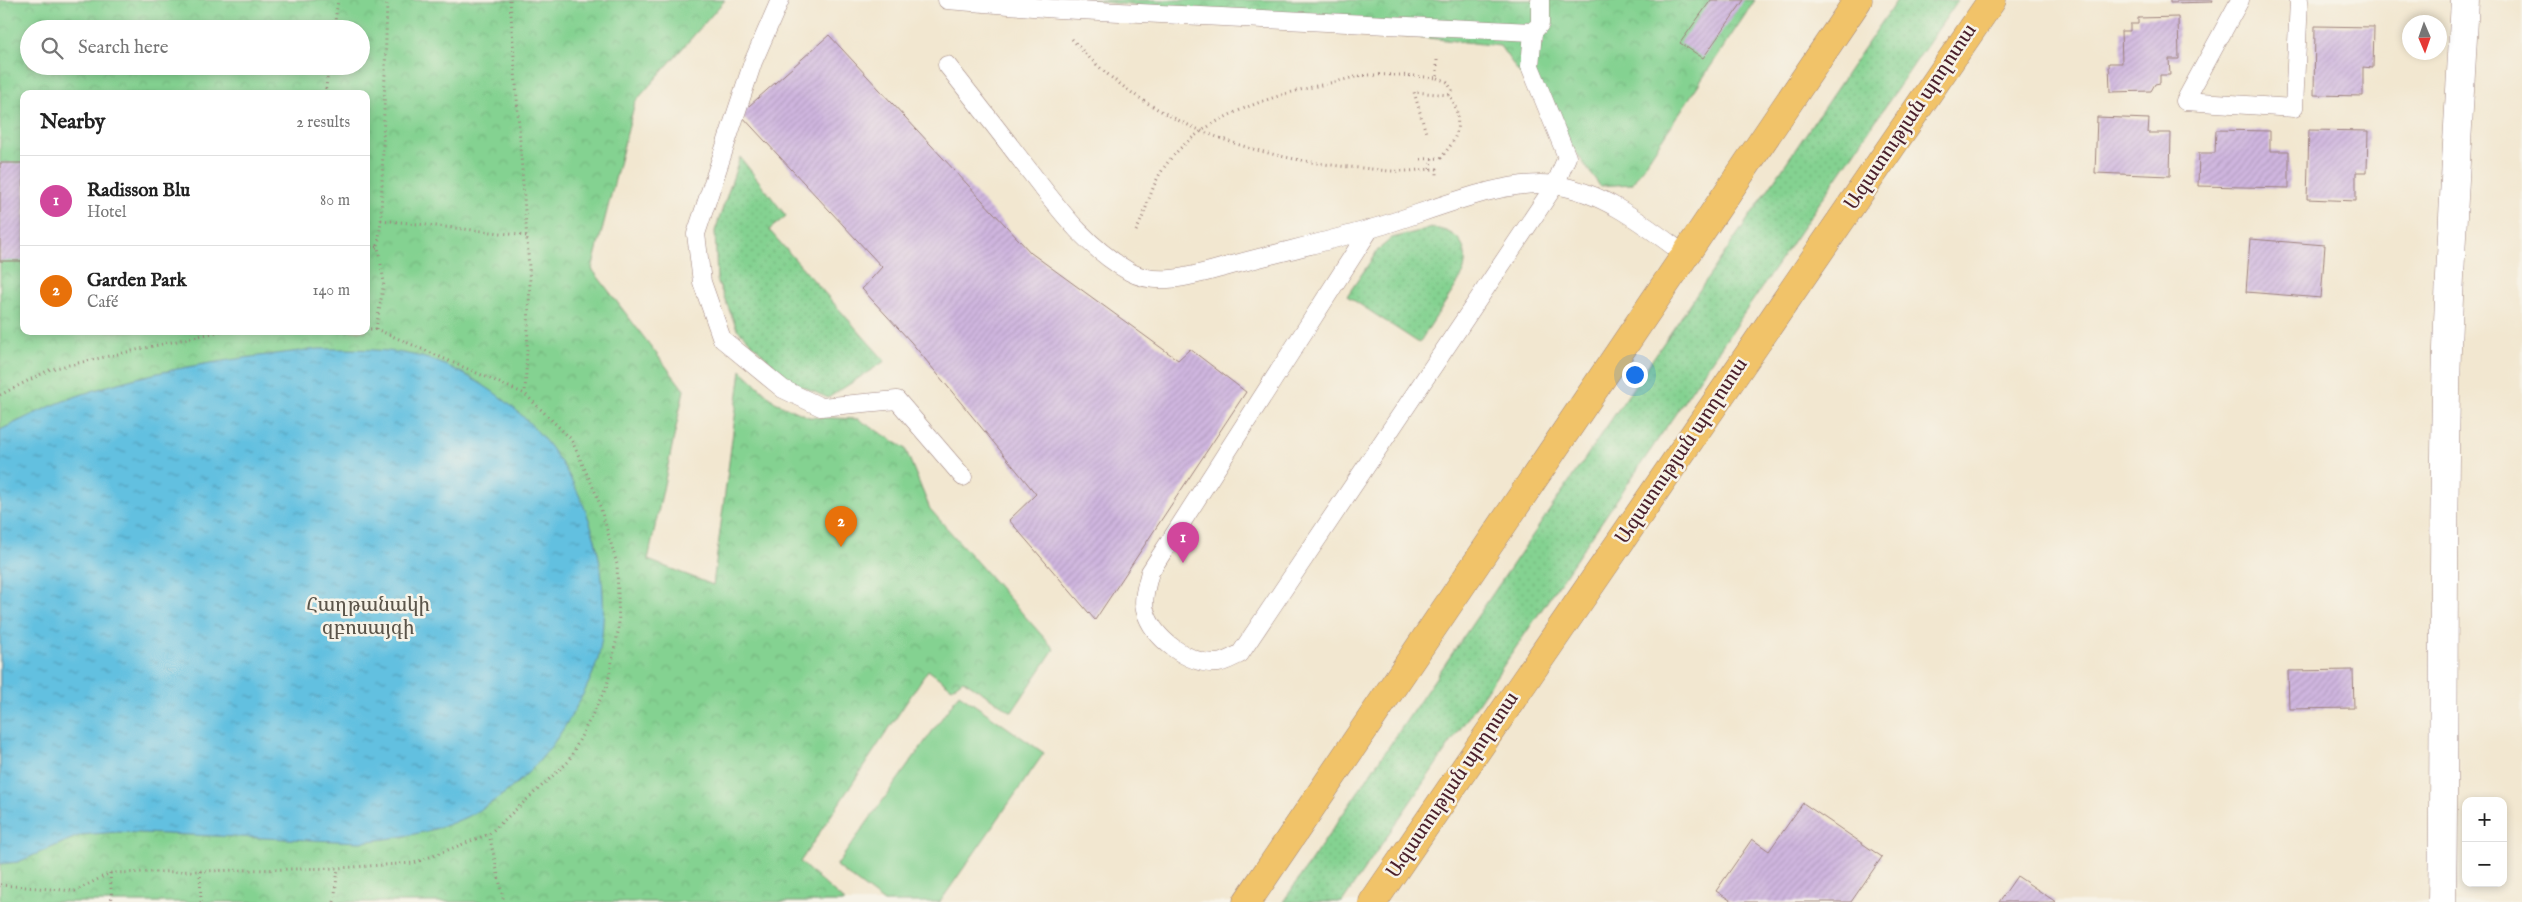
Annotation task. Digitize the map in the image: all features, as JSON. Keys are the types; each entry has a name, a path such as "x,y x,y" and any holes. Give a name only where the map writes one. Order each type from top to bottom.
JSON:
{"main road":[{"path":"1247,902 1684,254 1858,0"},
{"name":"Ազատության պողոտա","path":"1373,902 1992,0"}],"street":[{"path":"2442,902 2443,618 2447,347 2465,0"}],"lane":[{"path":"780,0 753,62 696,234 702,282 722,339 783,390 821,407 897,400 963,477"},
{"path":"947,0 1058,9 1533,32"},
{"path":"1370,229 1150,572 1146,590 1145,610 1148,616 1156,630 1172,648 1198,660 1220,663 1240,654 1555,185 1567,157 1530,66 1533,32 1540,24 1540,0"},
{"path":"2240,0 2185,100 2294,108 2300,0"},
{"path":"947,65 1077,232 1130,272 1149,279 1168,279 1204,272 1370,229 1491,191 1537,185 1555,185 1588,194 1642,222 1684,254"}],"path":[{"path":"335,20 338,0"},
{"path":"376,330 384,282 378,248 381,220 387,0"},
{"path":"510,0 530,282 525,394"},
{"path":"1068,32 1101,70 1149,104 1203,132 1262,153 1326,166 1401,171 1437,169 1438,180"},
{"path":"1436,47 1438,61 1437,78"},
{"path":"1136,231 1146,214 1149,194 1163,169 1182,146 1233,112 1276,96 1370,74 1437,78 1447,82 1452,90 1449,95"},
{"path":"326,90 328,75"},
{"path":"1420,158 1441,158 1456,137 1457,114 1454,101 1449,95 1414,92 1426,133"},
{"path":"1430,169 1432,158"},
{"path":"381,220 528,236"},
{"path":"370,247 378,248"},
{"path":"0,884 75,891 110,873 338,868 414,863 489,834 568,762 607,686 619,627 617,564 597,496 571,439 525,394 376,330 370,329"},
{"path":"0,395 51,369 203,335"},
{"path":"489,834 504,902"},
{"path":"334,902 338,868"},
{"path":"200,871 200,902"},
{"path":"110,873 112,902"}],"green space":[{"name":"Հաղթանակի զբոսայգի","path":"0,0 725,0 635,102 592,269 684,390 648,560 713,585 741,370 775,402 809,417 858,419 905,448 930,509 1054,649 1012,712 963,680 952,688 928,670 800,862 845,902 0,902"},
{"path":"1085,0 1755,0 1632,184 1600,186 1500,46"},
{"path":"1897,0 1958,0 1342,902 1283,902"},
{"path":"740,157 786,216 769,230 885,361 828,398 790,381 737,329 717,280 715,231"},
{"path":"1432,228 1451,233 1462,244 1465,251 1464,268 1461,278 1419,343 1347,296 1378,250 1392,238"},
{"path":"959,694 1044,753 940,902 884,902 836,866"}],"water":[{"path":"319,349 365,349 396,352 411,354 440,363 474,380 505,401 532,426 556,454 575,486 589,520 599,556 603,594 603,627 598,659 585,691 568,721 539,761 502,795 461,820 418,833 360,842 117,832 81,835 18,862 0,864 0,430 67,400 136,378 227,360"}],"building":[{"path":"1711,0 1744,0 1703,58 1680,43"},
{"path":"2170,0 2213,0 2212,2 2170,3"},
{"path":"2178,17 2179,59 2169,59 2170,75 2160,75 2160,83 2155,84 2151,91 2110,92 2109,63 2122,63 2121,31 2130,31 2130,24 2138,24 2138,18"},
{"path":"2315,26 2374,27 2373,68 2363,67 2363,96 2314,95"},
{"path":"829,35 1031,253 1178,360 1190,349 1246,392 1095,620 1009,520 1036,494 911,342 862,289 882,267 740,114"},
{"path":"2097,117 2149,119 2148,133 2171,133 2170,176 2095,173"},
{"path":"2216,130 2270,131 2270,151 2289,151 2289,188 2198,186 2199,153 2215,153"},
{"path":"2309,130 2368,131 2367,172 2356,172 2356,201 2307,199"},
{"path":"0,163 20,163 20,261 0,261"},
{"path":"2250,239 2325,245 2321,298 2246,292"},
{"path":"2353,670 2354,708 2289,709 2288,671"},
{"path":"1803,803 1882,857 1851,902 1733,902 1716,891 1752,839 1769,851"},
{"path":"2017,876 2056,902 1999,902"}],"place":[{"name":"Garden Park","path":"841,547"},
{"name":"Radisson Blu","path":"1183,563"}]}
